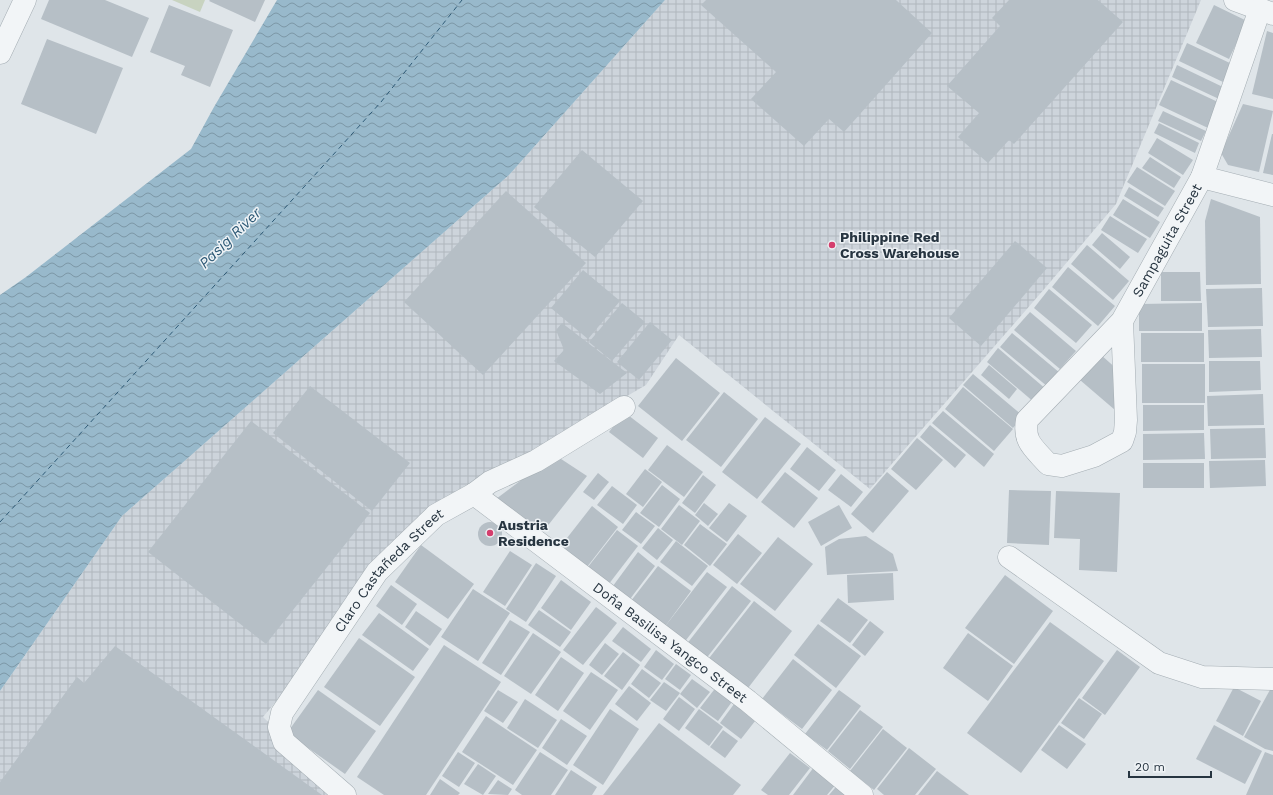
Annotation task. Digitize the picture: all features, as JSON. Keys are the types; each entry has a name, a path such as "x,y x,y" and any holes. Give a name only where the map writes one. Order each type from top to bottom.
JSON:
{"street":[{"path":"0,53 25,0"},
{"path":"1235,0 1266,12"},
{"name":"Sampaguita Street","path":"1122,321 1126,420 1125,432 1122,441 1094,456 1062,466 1048,464 1027,440 1025,430 1027,420 1122,321 1202,177 1266,12"},
{"path":"1202,177 1273,195"},
{"name":"Claro Castañeda Street","path":"345,795 284,742 279,727 282,713 377,572 436,515 474,494 490,482 536,461 624,407"},
{"name":"Doña Basilisa Yangco Street","path":"474,494 750,703 862,795"},
{"path":"1009,557 1159,663 1202,677 1273,679"}],"shaded area":[{"path":"665,0 1201,0 1116,204 1046,287 870,489 679,335 646,385 440,505 263,717 344,795 0,795 0,691 122,516 509,175"}],"green space":[{"path":"172,0 205,0 200,12"}],"water":[{"name":"Pasig River","path":"277,0 665,0 509,175 122,516 0,691 0,295 26,277 191,149"}],"building":[{"path":"49,0 105,0 149,18 132,57 41,19"},
{"path":"265,0 255,22 209,1"},
{"path":"706,0 896,0 932,33 844,132 829,119 804,146 751,99 776,72 701,5"},
{"path":"1009,0 1098,0 1123,22 1014,144 1009,140 988,163 958,137 979,113 947,86 1000,26 992,18"},
{"path":"169,5 233,30 210,87 181,75 185,66 150,52"},
{"path":"1214,5 1247,21 1229,59 1196,43"},
{"path":"1267,31 1273,33 1273,99 1252,94"},
{"path":"47,39 123,68 96,134 21,104"},
{"path":"1187,43 1232,64 1223,82 1179,61"},
{"path":"1177,65 1225,88 1219,99 1172,77"},
{"path":"1171,80 1220,103 1208,128 1159,105"},
{"path":"1243,104 1273,111 1259,172 1228,165 1221,153"},
{"path":"1163,111 1206,131 1201,141 1158,121"},
{"path":"1159,123 1199,143 1195,153 1154,133"},
{"path":"1273,134 1273,175 1263,173"},
{"path":"1157,138 1193,160 1183,175 1148,153"},
{"path":"582,150 643,201 595,257 534,207"},
{"path":"1150,157 1181,177 1174,188 1142,168"},
{"path":"1137,167 1175,191 1165,206 1127,182"},
{"path":"1129,187 1164,208 1158,217 1124,196"},
{"path":"506,191 586,263 483,375 404,302"},
{"path":"1123,199 1160,222 1150,238 1113,215"},
{"path":"1211,199 1260,217 1261,284 1206,285 1205,221"},
{"path":"1110,216 1147,239 1138,253 1101,230"},
{"path":"1102,233 1130,257 1120,269 1092,245"},
{"path":"1015,241 1047,268 981,346 949,318"},
{"path":"1087,245 1129,281 1113,300 1071,264"},
{"path":"1068,267 1115,306 1098,326 1052,287"},
{"path":"583,270 620,301 588,339 551,308"},
{"path":"1161,272 1200,272 1201,301 1161,301"},
{"path":"1262,288 1263,326 1208,327 1206,289"},
{"path":"1049,289 1092,325 1076,343 1034,308"},
{"path":"622,303 645,322 612,361 589,342"},
{"path":"1202,303 1202,331 1139,331 1139,304"},
{"path":"1030,312 1076,351 1060,369 1014,330"},
{"path":"650,322 672,340 639,380 617,362"},
{"path":"562,323 627,373 600,394 554,361 564,350 556,330"},
{"path":"1261,329 1262,357 1209,358 1208,330"},
{"path":"1012,333 1060,373 1048,387 1000,347"},
{"path":"1141,333 1204,333 1204,362 1141,362"},
{"path":"998,348 1047,390 1035,403 987,362"},
{"path":"1101,355 1118,370 1115,410 1080,380"},
{"path":"676,358 720,393 682,441 638,406"},
{"path":"1209,361 1260,361 1261,390 1209,392"},
{"path":"1142,364 1205,364 1205,403 1142,403"},
{"path":"989,365 1017,389 1009,399 981,375"},
{"path":"973,374 1023,416 1013,428 963,385"},
{"path":"310,386 410,463 372,511 273,433"},
{"path":"963,387 1013,429 994,451 945,409"},
{"path":"724,392 758,419 721,467 686,440"},
{"path":"1263,394 1264,425 1208,426 1207,396"},
{"path":"1143,405 1204,405 1204,430 1143,431"},
{"path":"943,411 994,454 984,467 932,423"},
{"path":"624,412 658,438 643,458 609,432"},
{"path":"765,417 801,444 757,499 722,472"},
{"path":"251,421 370,513 266,644 148,552"},
{"path":"930,425 966,455 955,468 920,437"},
{"path":"1265,428 1266,458 1211,459 1210,429"},
{"path":"1204,433 1205,459 1143,460 1143,434"},
{"path":"917,438 943,460 916,490 891,469"},
{"path":"667,445 703,472 684,497 648,470"},
{"path":"807,447 836,470 819,491 790,469"},
{"path":"555,455 587,476 542,533 496,499"},
{"path":"1265,460 1266,486 1210,488 1209,461"},
{"path":"1143,463 1204,463 1204,488 1143,488"},
{"path":"645,469 662,482 643,507 626,494"},
{"path":"785,472 818,498 794,528 761,502"},
{"path":"887,472 909,491 873,533 851,514"},
{"path":"598,473 609,482 594,500 583,492"},
{"path":"841,474 863,492 851,507 828,490"},
{"path":"703,475 716,485 695,513 682,503"},
{"path":"662,485 680,499 659,527 640,513"},
{"path":"612,486 637,505 623,524 597,505"},
{"path":"1009,490 1051,491 1049,545 1007,543"},
{"path":"1056,491 1120,493 1117,572 1079,570 1080,539 1054,538"},
{"path":"704,503 718,514 708,526 695,515"},
{"path":"729,503 747,516 727,542 709,528"},
{"path":"679,505 700,521 682,545 661,529"},
{"path":"839,505 852,528 821,546 808,522"},
{"path":"592,506 618,527 587,567 560,547"},
{"path":"636,512 655,526 641,544 622,530"},
{"name":"Austria Residence","path":"490,522 498,526 502,534 498,542 490,546 482,542 478,534 482,526"},
{"path":"700,524 727,544 710,566 684,545"},
{"path":"658,528 673,540 657,560 642,548"},
{"path":"617,530 638,546 605,589 584,572"},
{"path":"738,534 762,553 737,584 713,565"},
{"path":"866,536 893,554 898,571 827,575 825,547 839,539"},
{"path":"778,537 813,564 775,611 740,584"},
{"path":"676,541 708,566 692,586 660,562"},
{"path":"421,545 474,584 448,619 395,582"},
{"path":"510,551 532,565 505,606 483,592"},
{"path":"638,552 655,566 627,603 610,590"},
{"path":"536,563 556,576 526,622 506,609"},
{"path":"658,566 691,591 661,632 627,606"},
{"path":"707,572 727,587 683,644 663,629"},
{"path":"893,573 894,600 848,603 847,575"},
{"path":"1005,575 1053,611 1014,664 965,628"},
{"path":"561,580 591,602 571,630 541,608"},
{"path":"391,585 417,604 402,625 376,606"},
{"path":"732,586 751,601 705,660 686,645"},
{"path":"473,589 510,613 478,661 441,637"},
{"path":"838,598 868,620 850,643 820,621"},
{"path":"754,601 792,631 745,692 706,662"},
{"path":"596,607 617,623 583,665 563,650"},
{"path":"539,610 571,632 560,647 528,625"},
{"path":"416,611 442,629 430,646 405,627"},
{"path":"379,613 429,649 413,671 362,635"},
{"path":"510,620 530,632 501,675 482,663"},
{"path":"870,621 884,632 865,656 852,645"},
{"path":"1050,622 1104,661 1021,773 967,733"},
{"path":"818,624 861,656 836,688 794,655"},
{"path":"623,627 651,649 641,662 612,641"},
{"path":"533,633 561,652 531,694 504,676"},
{"path":"968,633 1013,666 988,701 943,668"},
{"path":"359,638 415,677 380,726 324,687"},
{"path":"605,643 619,654 602,675 589,665"},
{"path":"444,645 501,682 426,795 384,795 357,777"},
{"path":"115,646 322,795 0,795 0,782 77,677 84,683"},
{"path":"656,650 674,664 662,680 644,667"},
{"path":"1117,650 1140,667 1105,715 1082,698"},
{"path":"623,652 640,665 622,690 604,676"},
{"path":"561,657 584,673 558,711 535,695"},
{"path":"793,659 832,690 802,729 762,699"},
{"path":"676,664 691,675 680,690 665,679"},
{"path":"642,669 661,683 649,698 631,684"},
{"path":"591,672 618,690 590,730 563,711"},
{"path":"692,679 710,692 697,708 680,694"},
{"path":"664,682 680,693 666,711 650,700"},
{"path":"629,686 651,703 637,721 615,704"},
{"path":"717,686 734,699 718,721 700,708"},
{"path":"1234,687 1261,701 1243,736 1216,721"},
{"path":"1271,688 1273,689 1273,751 1265,749 1244,737"},
{"path":"318,690 376,731 345,774 287,733"},
{"path":"498,690 518,702 503,723 484,711"},
{"path":"839,690 861,706 827,750 805,734"},
{"path":"679,697 695,709 679,731 663,719"},
{"path":"1079,698 1102,714 1084,739 1061,723"},
{"path":"525,699 557,720 538,748 507,728"},
{"path":"737,700 759,716 741,739 720,723"},
{"path":"610,709 639,729 603,785 573,765"},
{"path":"699,709 723,727 709,746 685,728"},
{"path":"860,710 883,727 850,769 828,751"},
{"path":"486,716 537,750 513,785 462,752"},
{"path":"561,719 587,736 567,765 542,748"},
{"path":"659,723 741,785 733,795 603,795"},
{"path":"1059,725 1086,744 1067,769 1041,750"},
{"path":"1214,725 1262,751 1245,784 1196,759"},
{"path":"883,729 907,748 874,790 850,771"},
{"path":"723,730 738,741 725,758 710,747"},
{"path":"909,748 936,769 915,795 884,795 877,789"},
{"path":"458,752 475,763 459,787 442,776"},
{"path":"540,752 568,770 551,795 522,795 515,790"},
{"path":"1265,752 1273,755 1273,795 1246,795"},
{"path":"790,753 810,768 789,795 768,795 761,790"},
{"path":"478,764 496,776 483,795 464,784"},
{"path":"814,767 836,784 827,795 793,795"},
{"path":"571,770 597,787 592,795 555,795"},
{"path":"937,771 969,795 918,795"},
{"path":"440,779 460,793 458,795 430,795"},
{"path":"498,780 512,789 508,795 488,794"},
{"path":"840,782 857,795 829,795"}],"ferry route":[{"path":"0,522 381,102 462,0"}],"place":[{"name":"Philippine Red Cross Warehouse","path":"832,245"},
{"name":"Austria Residence","path":"490,533"}]}
